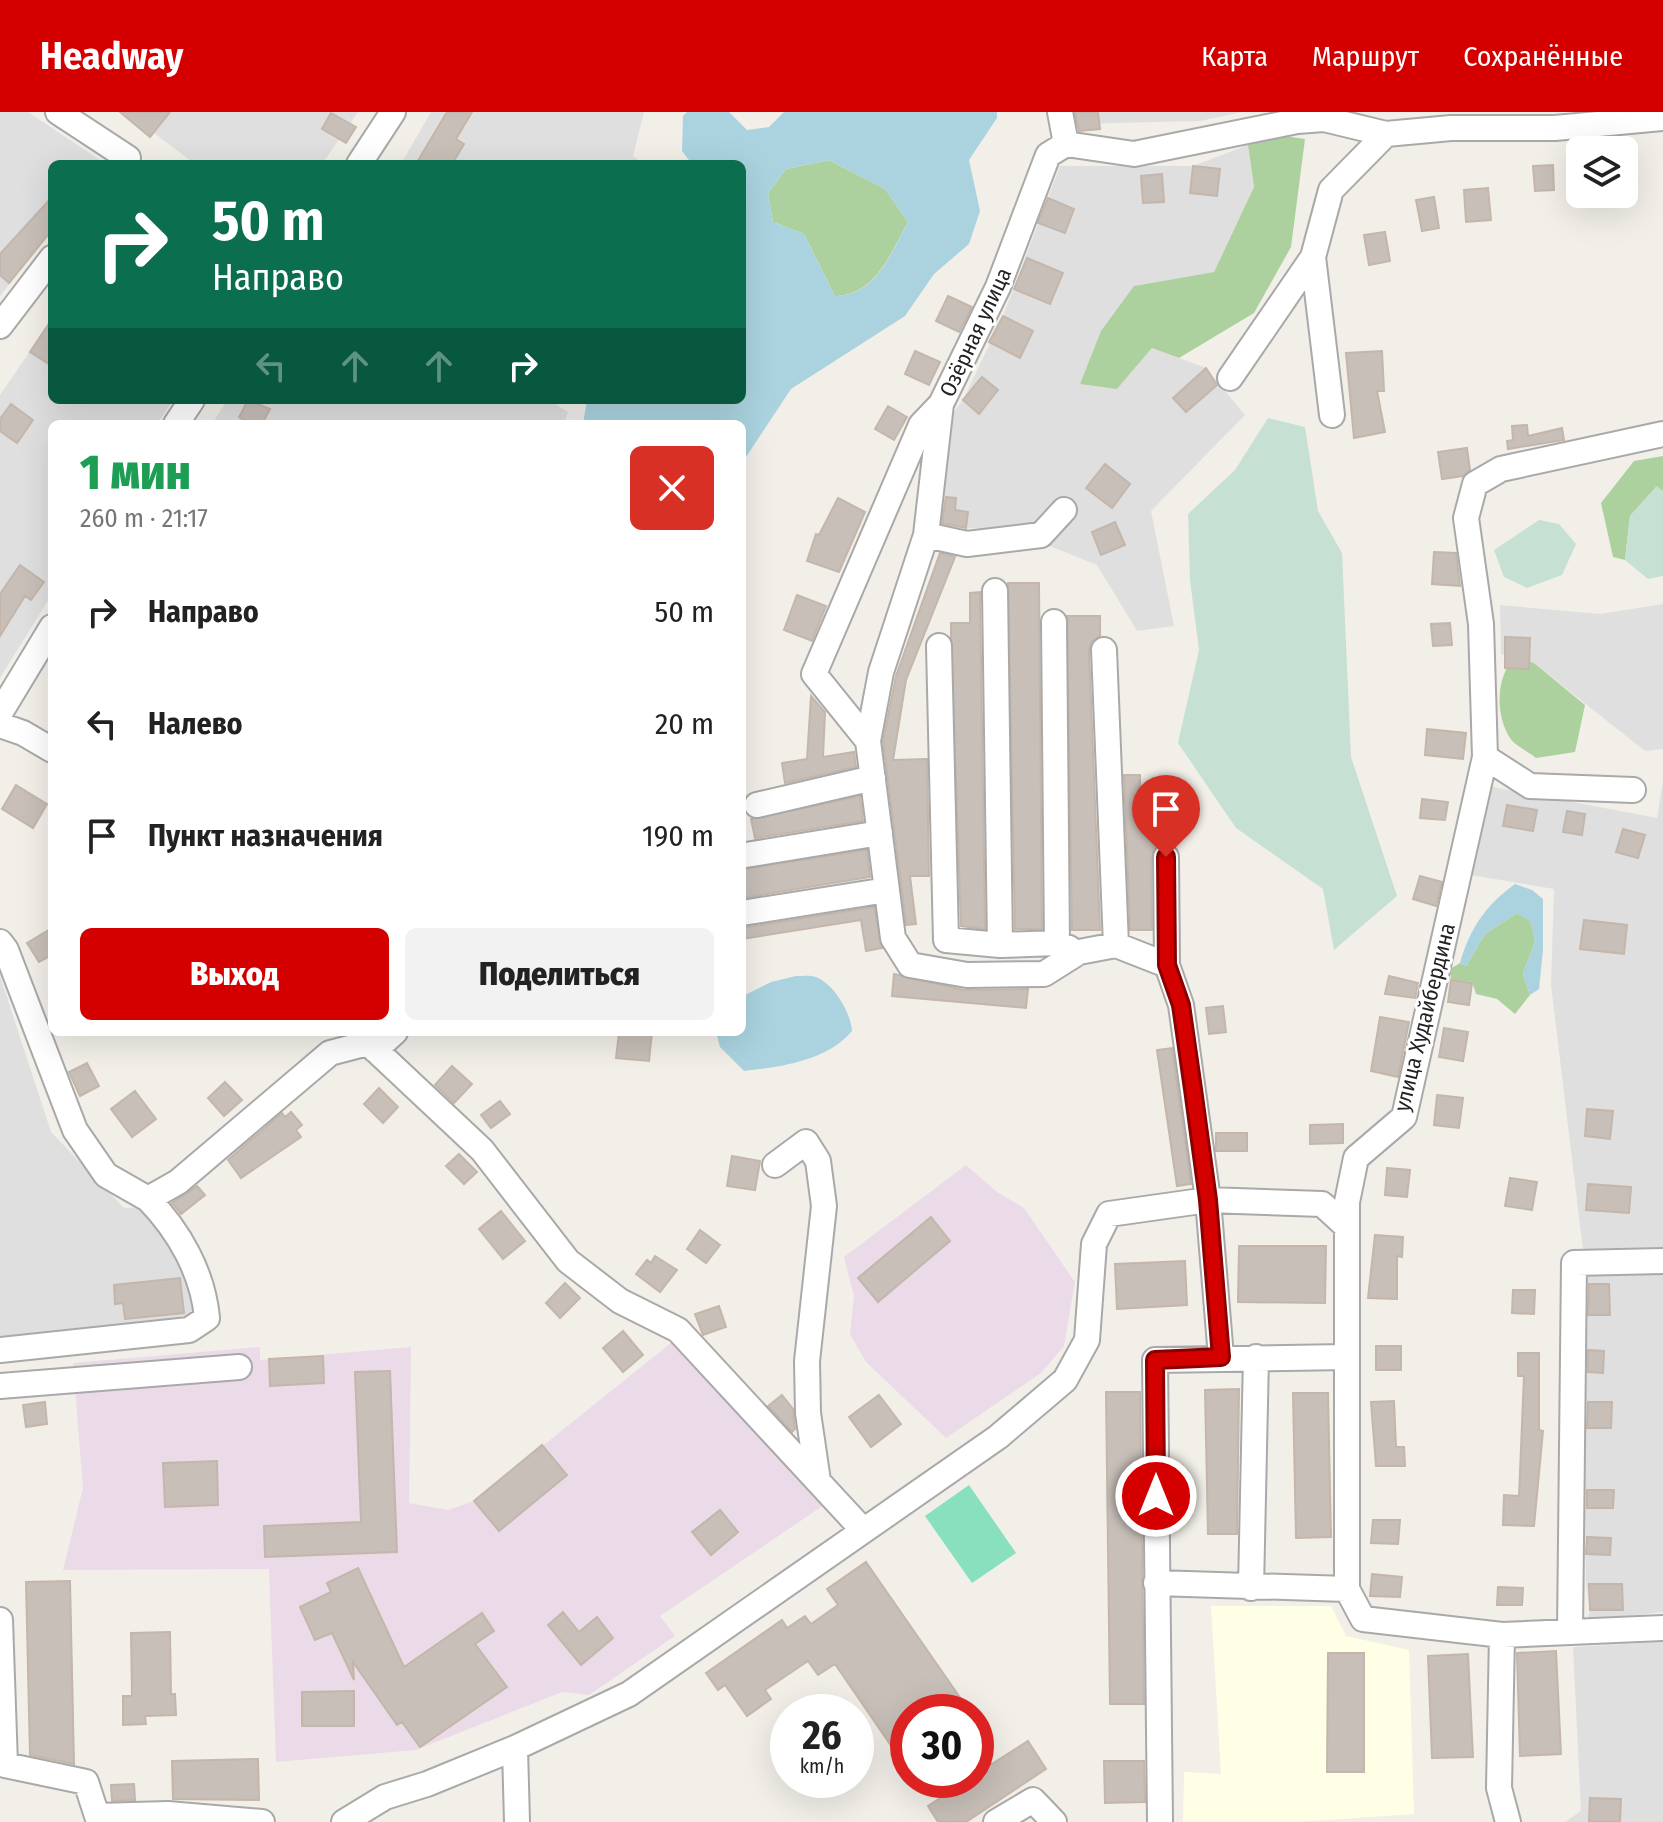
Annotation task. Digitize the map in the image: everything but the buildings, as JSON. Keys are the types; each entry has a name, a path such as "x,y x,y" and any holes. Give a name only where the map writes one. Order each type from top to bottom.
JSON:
{"street":[{"path":"58,112 128,158 127,160"},
{"path":"362,160 393,112"},
{"path":"1060,112 1066,144 1134,154 1215,135 1323,116 1386,134 1451,128 1555,128 1663,118"},
{"path":"1230,378 1313,257 1331,190 1386,134"},
{"name":"Озёрная улица","path":"868,741 881,672 926,535 941,404 998,287 1048,155 1066,144"},
{"path":"1313,257 1332,415"},
{"path":"0,326 48,263"},
{"path":"941,404 921,425 814,674 868,741 893,938 910,965 967,975 1044,974 1068,948 1054,622"},
{"name":"улица Худайбердина","path":"1347,1589 1347,1202 1356,1158 1404,1117 1485,757 1481,624 1466,518 1475,484 1501,469 1663,434"},
{"path":"926,535 967,544 1041,535 1064,510"},
{"path":"995,591 1000,945"},
{"path":"0,713 48,634"},
{"path":"939,646 946,940 1068,948 1116,945 1167,965"},
{"path":"1104,650 1116,945"},
{"path":"0,725 23,733 48,748"},
{"path":"1485,757 1530,786 1633,790"},
{"path":"757,805 873,778"},
{"path":"746,855 880,833"},
{"path":"1166,857 1167,965 1181,1005 1208,1200 1221,1357"},
{"path":"746,912 887,890"},
{"path":"0,942 6,950 75,1130 106,1175 148,1199 173,1225 205,1293 207,1318 189,1330 0,1350"},
{"path":"375,1050 391,1036"},
{"path":"148,1199 178,1182 330,1053 368,1043 482,1150 568,1261 620,1301 678,1330 862,1529"},
{"path":"775,1165 806,1142 818,1161 824,1206 807,1361 808,1413 818,1481"},
{"path":"344,1822 385,1797 427,1784 515,1748 629,1694 998,1437 1065,1380 1087,1340 1094,1244 1109,1214 1208,1200 1322,1204 1347,1227"},
{"path":"1570,1632 1574,1263 1663,1261"},
{"path":"1251,1588 1256,1357"},
{"path":"1160,1822 1155,1360 1346,1357"},
{"path":"0,1386 239,1367"},
{"path":"1156,1583 1347,1589 1363,1619 1502,1635 1663,1628"},
{"path":"0,1620 5,1765 90,1771 97,1816 168,1814 262,1822"},
{"path":"1502,1635 1499,1788 1508,1822"},
{"path":"515,1748 517,1822"},
{"path":"996,1822 1033,1800 1054,1822"}],"shaded area":[{"path":"0,112 28,112 100,160 48,160 48,235 0,296"},
{"path":"126,112 358,112 325,160 190,160"},
{"path":"431,112 644,112 633,156 638,160 403,160"},
{"path":"1073,112 1242,112 1200,121 1073,124"},
{"path":"1248,145 1254,187 1214,272 1134,286 1117,389 1152,348 1206,368 1245,415 1151,511 1174,626 1137,631 1097,565 1017,533 936,524 948,420 963,400 1003,316 1060,166 1193,166"},
{"path":"48,325 48,404 170,404 160,420 48,420 48,600 0,678 0,395"},
{"path":"224,404 555,404 568,412 565,420 214,420"},
{"path":"1268,418 1305,427 1318,511 1342,553 1351,757 1397,896 1334,950 1323,889 1236,828 1178,743 1199,650 1190,580 1188,514 1235,470"},
{"path":"1657,486 1663,491 1663,576 1648,579 1625,560 1630,516"},
{"path":"1539,520 1559,524 1576,544 1562,575 1527,588 1504,577 1494,550"},
{"path":"1663,604 1663,749 1645,751 1534,663 1501,654 1500,605 1600,614"},
{"path":"1663,781 1663,1248 1583,1250 1551,985 1554,889 1471,875 1488,786 1657,818"},
{"path":"0,976 51,1132 124,1208 147,1207 197,1289 198,1316 177,1322 0,1343"},
{"path":"966,1165 997,1192 1024,1208 1075,1282 1064,1346 1041,1373 946,1438 866,1362 850,1334 854,1296 844,1257"},
{"path":"1663,1270 1663,1612 1587,1621 1590,1610 1586,1584 1582,1275"},
{"path":"672,1342 827,1503 660,1616 675,1636 589,1695 562,1692 416,1750 276,1762 269,1569 63,1570 83,1488 73,1363 260,1347 260,1360 411,1347 409,1503 448,1510 474,1501"},
{"path":"1211,1606 1331,1606 1346,1636 1409,1650 1414,1814 1298,1822 1183,1822 1184,1772 1221,1774"},
{"path":"1663,1642 1663,1822 1565,1822 1581,1811 1573,1647"}],"green space":[{"path":"1278,135 1305,139 1291,247 1254,313 1179,358 1152,348 1117,389 1080,384 1101,331 1134,286 1214,272 1254,187 1248,145"},
{"path":"829,160 885,189 908,222 888,259 871,281 849,294 835,296 804,234 773,222 768,193 786,169"},
{"path":"1663,456 1663,491 1656,487 1630,516 1625,560 1613,557 1601,503 1634,461"},
{"path":"1514,658 1534,663 1585,705 1575,752 1536,758 1510,738 1502,718 1500,696 1504,675"},
{"path":"1517,913 1531,921 1535,942 1523,974 1530,995 1515,1014 1497,999 1476,994 1472,982 1451,980 1450,969 1460,963 1466,966 1485,934"},
{"path":"969,1485 1016,1553 972,1583 925,1516"}],"water":[{"path":"687,112 729,112 747,130 769,127 784,112 997,112 997,118 969,160 980,211 969,244 934,274 905,316 791,389 746,457 746,420 584,420 586,404 746,404 746,160 689,160 682,151 683,116","holes":["829,160 885,189 908,222 872,281 849,294 835,296 804,234 773,222 768,193 786,169"]},
{"path":"1515,884 1532,890 1543,899 1539,989 1530,995 1523,974 1535,942 1531,922 1517,913 1485,934 1466,966 1460,963 1480,918"},
{"path":"796,976 814,976 823,981 845,1008 852,1031 842,1041 816,1056 744,1071 720,1047 717,1036 746,1036 746,994 771,982"}],"route":[{"path":"1156,1496 1155,1360 1221,1357 1208,1200 1193,1089 1181,1005 1167,965 1166,857"}]}
